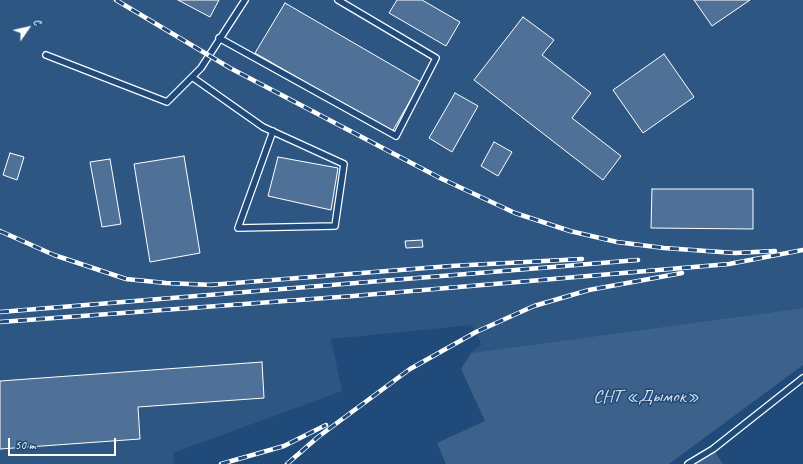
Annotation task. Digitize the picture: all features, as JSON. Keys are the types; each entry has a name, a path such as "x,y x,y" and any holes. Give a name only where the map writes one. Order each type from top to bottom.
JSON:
{"lane":[{"path":"46,56 167,102 201,68 245,0"},
{"path":"220,38 396,136 436,58 338,0"},
{"path":"192,77 263,127 273,131 344,164 335,226 238,228 273,131"},
{"path":"688,464 713,449 803,378"}],"shaded area":[{"path":"0,0 803,0 803,308 471,353 481,344 472,325 331,339 342,391 173,453 174,464 0,464"}],"green space":[{"name":"СНТ «Дымок»","path":"803,308 803,365 669,464 446,464 437,443 485,421 461,369 471,353"},
{"path":"713,449 723,464 688,464"}],"building":[{"path":"178,0 219,0 210,17"},
{"path":"397,0 422,0 460,22 446,46 389,13"},
{"path":"694,0 750,0 712,26"},
{"path":"285,3 421,82 392,132 255,53"},
{"path":"523,17 554,40 542,55 591,93 572,118 621,156 603,180 474,80"},
{"path":"664,54 694,97 643,133 613,90"},
{"path":"455,93 478,106 452,152 429,138"},
{"path":"494,142 512,152 498,176 481,166"},
{"path":"10,153 24,157 17,180 3,175"},
{"path":"184,156 200,253 150,262 134,164"},
{"path":"278,157 338,168 331,210 268,196"},
{"path":"110,159 121,224 102,227 90,162"},
{"path":"652,189 753,189 753,229 651,228"},
{"path":"422,240 423,247 406,248 405,241"},
{"path":"262,362 264,398 138,407 140,439 0,449 0,381"}],"railway":[{"path":"116,0 230,68 440,178 515,213 570,231 617,242 664,248 735,253 775,251"},
{"path":"0,231 54,255 126,279 166,283 213,285"},
{"path":"0,322 353,296 729,264 803,250"},
{"path":"209,285 451,266 582,259"},
{"path":"0,312 638,260"},
{"path":"287,464 318,437 410,369 476,332 534,306 589,290 682,273"},
{"path":"221,464 284,446 326,425"}]}
